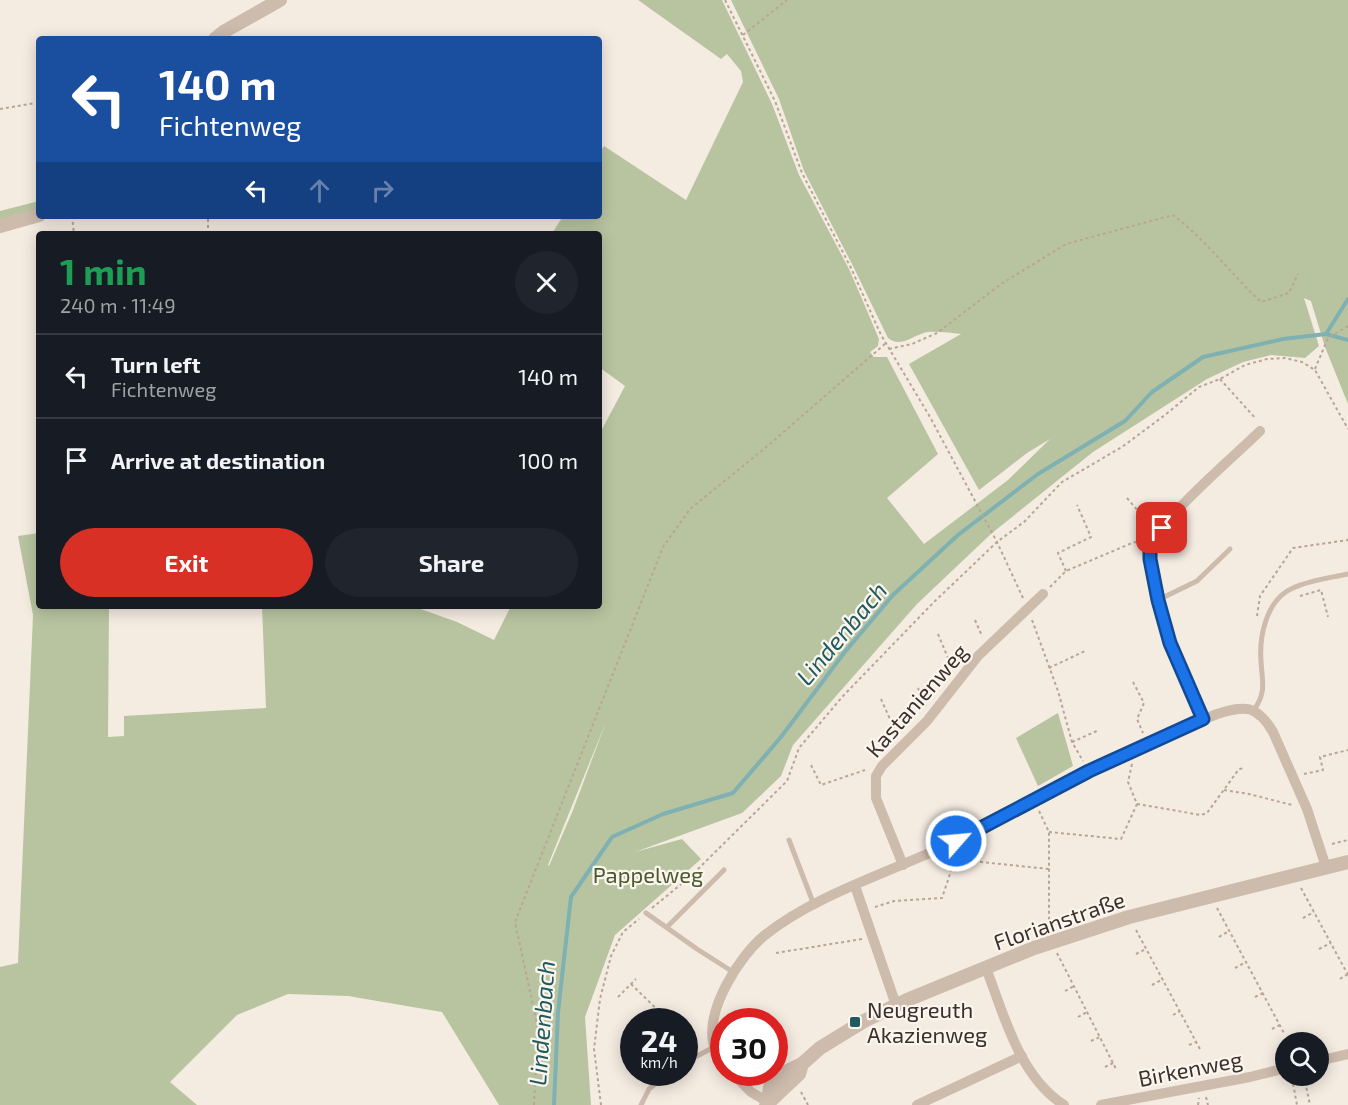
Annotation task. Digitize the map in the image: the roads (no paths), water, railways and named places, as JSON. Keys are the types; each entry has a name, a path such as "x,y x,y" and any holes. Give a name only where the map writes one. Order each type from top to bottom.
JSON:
{"street":[{"path":"219,36 280,0"},
{"path":"0,226 36,216"},
{"path":"1203,719 1170,643 1158,600 1150,548 1156,536 1173,516 1260,431"},
{"name":"Kastanienweg","path":"903,865 876,798 876,776 882,766 930,717 987,647 1043,594"},
{"path":"717,1008 733,972 763,936 814,905 956,841 1089,771 1203,719 1232,710 1254,710 1266,721 1273,732 1307,809 1326,867"},
{"name":"Florianstraße","path":"767,1104 770,1087 785,1072 802,1064 839,1036 896,1005 1043,945 1129,916 1348,861"},
{"path":"855,886 896,1005"},
{"path":"986,968 1022,1056 1038,1080 1064,1105"},
{"path":"1329,1058 1348,1054"},
{"path":"917,1105 1022,1056"},
{"name":"Birkenweg","path":"1101,1105 1275,1071"},
{"path":"745,1086 767,1104"}],"lane":[{"path":"1158,600 1197,581 1230,549"},
{"path":"1254,710 1263,694 1262,634 1271,610 1292,588 1348,574"},
{"path":"789,840 814,905"},
{"path":"667,927 724,870"},
{"path":"646,913 697,950 733,972"},
{"path":"641,1105 654,1086"}],"waterway":[{"path":"1326,334 1348,299"},
{"name":"Lindenbach","path":"554,1105 558,1012 571,897 612,837 663,814 733,793 781,737 844,653 893,595 958,535 1038,474 1125,421 1152,392 1203,357 1283,339 1326,334 1348,340"}],"place":[{"name":"Neugreuth Akazienweg","path":"855,1022"}],"park label":[{"name":"Pappelweg","path":"648,874"}]}
